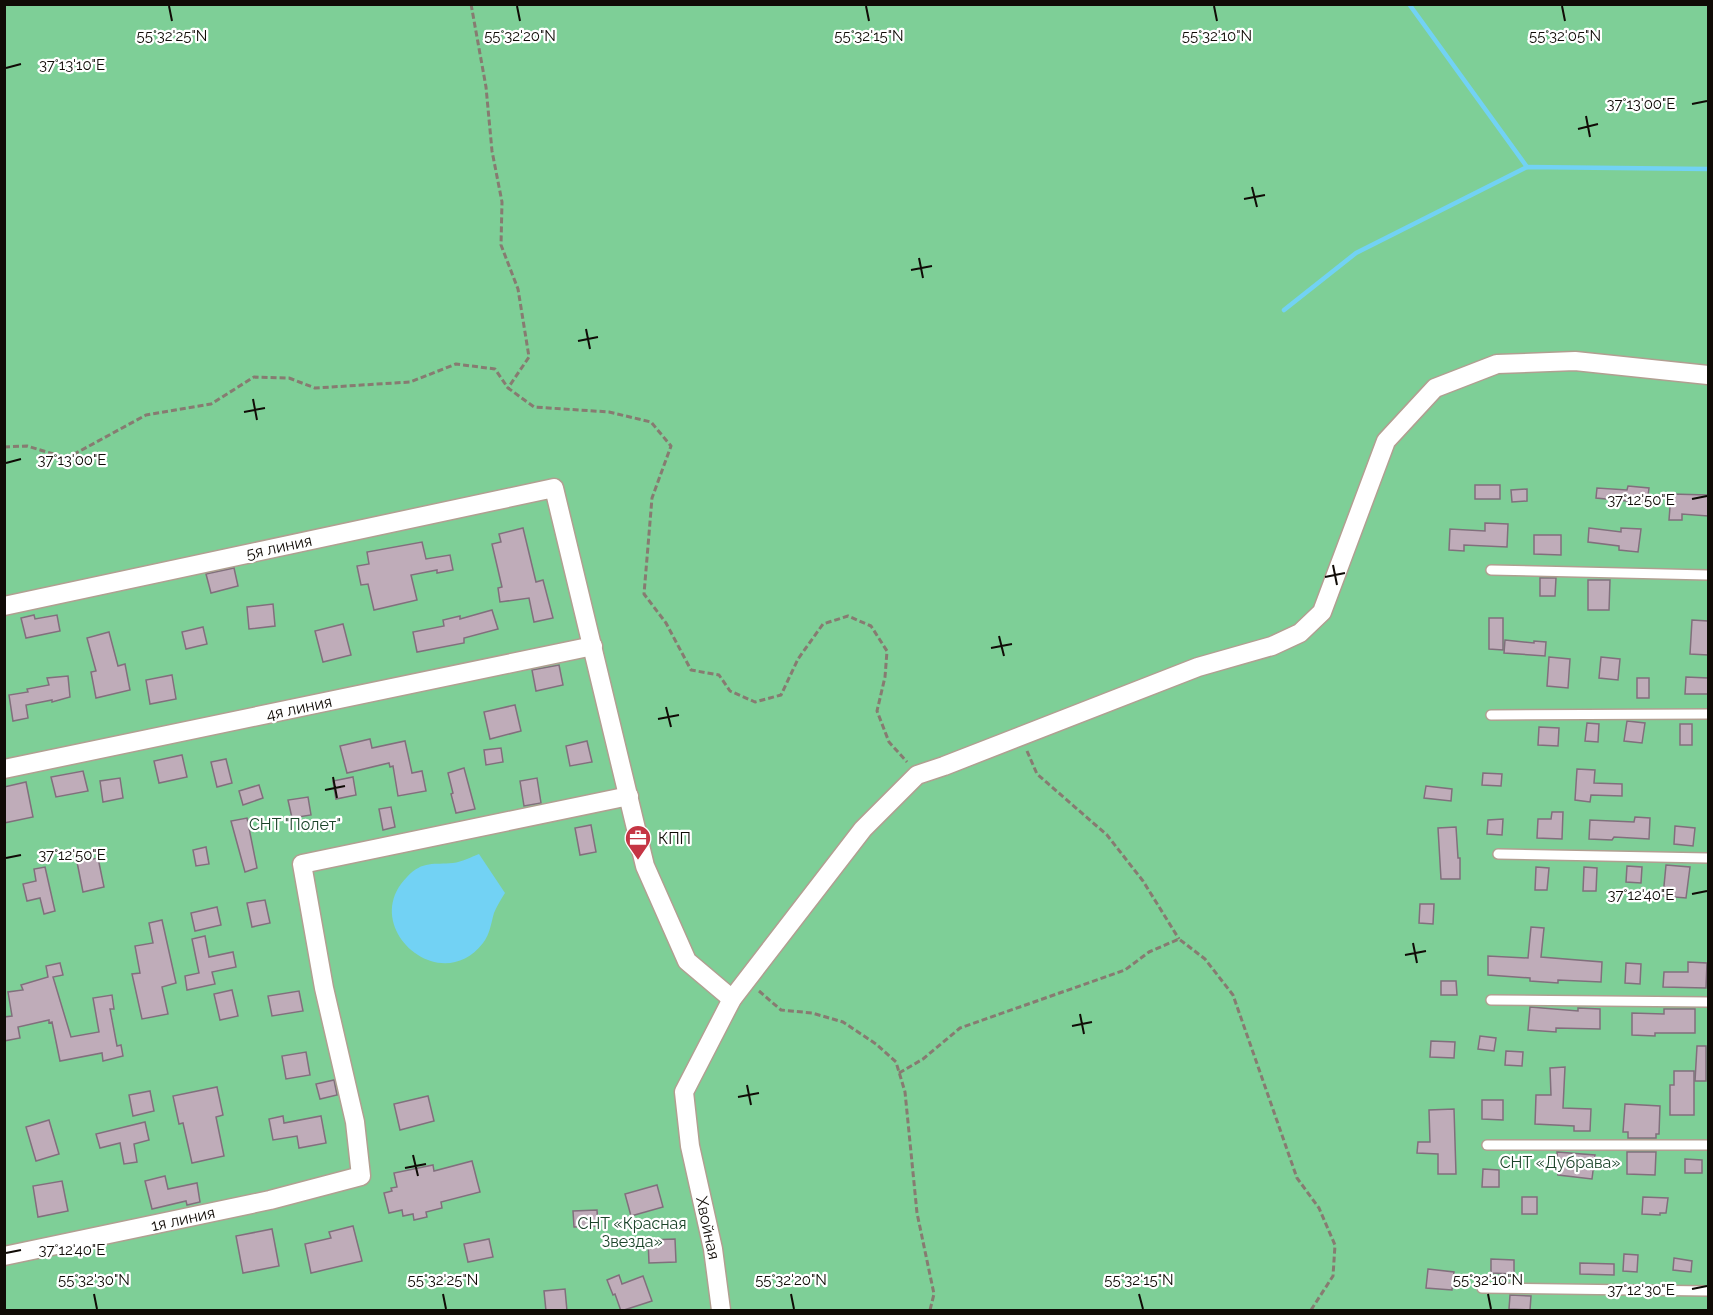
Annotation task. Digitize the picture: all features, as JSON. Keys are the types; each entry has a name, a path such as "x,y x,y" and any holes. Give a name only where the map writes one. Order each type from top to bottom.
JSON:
{"street":[{"path":"917,775 1198,667 1272,646 1300,633 1322,612 1386,441 1436,388 1497,364 1575,361 1708,375"},
{"name":"5я линия","path":"4,606 554,488 593,646"},
{"path":"593,646 645,866 687,961 732,999"},
{"name":"4я линия","path":"4,769 593,646"},
{"name":"Хвойная","path":"721,1311 713,1249 690,1146 684,1092 732,999 864,829 917,775"},
{"name":"1я линия","path":"4,1256 270,1200 361,1176 355,1122 324,988 302,864 629,796"}],"lane":[{"path":"1491,570 1708,575"},
{"path":"1491,716 1708,714"},
{"path":"1498,854 1708,858"},
{"path":"1491,1000 1708,1002"},
{"path":"1487,1145 1708,1145"},
{"path":"1482,1288 1708,1291"}],"path":[{"path":"471,4 486,87 492,151 502,202 501,245 518,289 529,357 508,388"},
{"path":"4,447 27,446 67,458 146,415 211,404 254,377 289,378 315,388 410,382 456,364 495,369 508,388 534,407 609,412 651,422 670,446 652,498 644,594 666,623 691,670 718,675 730,691 755,702 781,695 798,659 823,624 848,616 871,626 887,651 885,677 877,711 889,742 917,775"},
{"path":"1021,736 1037,774 1107,835 1143,881 1179,939 1205,959 1233,995 1297,1178 1319,1208 1335,1245 1333,1276 1311,1311"},
{"path":"899,1073 923,1059 960,1028 1125,970 1149,952 1179,939"},
{"path":"749,977 760,993 781,1011 812,1013 843,1022 876,1044 896,1062 905,1092 917,1213 934,1294 930,1311"}],"green space":[{"path":"5,5 1708,5 1708,1310 5,1310"}],"water":[{"path":"479,854 505,893 494,913 487,936 483,943 465,958 446,963 427,960 410,949 398,934 392,916 394,896 407,877 418,868 429,864 463,861"}],"building":[{"path":"1475,485 1500,485 1500,499 1475,499"},
{"path":"1628,486 1649,488 1647,503 1596,498 1597,488 1627,490"},
{"path":"1527,489 1527,501 1512,502 1511,490"},
{"path":"1671,494 1708,495 1708,516 1682,514 1682,520 1669,520"},
{"path":"1485,523 1508,524 1507,547 1464,545 1464,551 1449,550 1450,529 1485,531"},
{"path":"523,528 536,582 543,580 553,618 534,622 529,598 500,602 498,588 502,587 492,544 501,542 499,534"},
{"path":"1589,528 1621,532 1621,528 1641,529 1638,552 1619,550 1619,546 1588,542"},
{"path":"1534,535 1561,535 1561,555 1534,554"},
{"path":"422,542 426,559 450,555 453,570 437,573 437,570 411,575 417,600 374,610 368,584 361,585 357,566 369,564 367,552"},
{"path":"234,568 238,586 211,593 206,574"},
{"path":"1540,578 1556,578 1555,596 1540,596"},
{"path":"1588,580 1610,580 1609,610 1588,610"},
{"path":"273,604 275,626 249,629 247,607"},
{"path":"492,610 498,629 464,638 464,643 417,652 413,632 444,626 443,620 460,616 460,619"},
{"path":"34,615 35,619 57,615 60,631 26,638 21,618"},
{"path":"1489,618 1503,618 1503,650 1489,649"},
{"path":"1692,620 1708,621 1708,655 1690,654"},
{"path":"343,624 351,655 323,662 315,631"},
{"path":"203,627 207,644 186,649 182,632"},
{"path":"109,632 118,666 125,664 130,690 96,698 91,672 96,671 87,638"},
{"path":"1505,640 1546,642 1545,656 1504,653"},
{"path":"1549,657 1570,659 1568,688 1547,686"},
{"path":"1601,657 1620,659 1618,680 1599,678"},
{"path":"559,665 563,685 536,691 532,670"},
{"path":"172,675 176,699 150,704 146,680"},
{"path":"68,676 70,697 26,705 28,718 13,721 9,695 49,685 47,678"},
{"path":"1686,677 1708,678 1708,694 1685,694"},
{"path":"1637,678 1649,678 1649,698 1637,698"},
{"path":"515,705 521,731 490,739 484,712"},
{"path":"1627,721 1645,723 1642,743 1624,741"},
{"path":"1587,723 1599,724 1598,742 1585,741"},
{"path":"1680,724 1692,724 1692,745 1680,745"},
{"path":"1539,727 1559,728 1558,746 1538,745"},
{"path":"370,739 372,748 405,741 412,773 422,771 426,791 398,796 393,766 390,767 389,763 347,773 340,746"},
{"path":"587,741 592,762 570,766 566,746"},
{"path":"501,748 503,762 486,765 484,750"},
{"path":"182,755 187,777 159,783 154,761"},
{"path":"226,759 232,783 217,787 211,762"},
{"path":"464,768 475,809 456,813 448,773"},
{"path":"1577,769 1595,770 1594,783 1622,784 1622,796 1591,795 1590,802 1575,800"},
{"path":"83,771 88,791 56,797 51,777"},
{"path":"1483,773 1502,774 1501,786 1482,785"},
{"path":"353,777 356,795 336,799 333,781"},
{"path":"120,778 123,798 103,802 100,781"},
{"path":"537,778 541,803 524,806 520,781"},
{"path":"26,782 33,817 4,823 4,787"},
{"path":"259,785 263,798 243,805 239,791"},
{"path":"1426,786 1452,789 1451,801 1424,798"},
{"path":"308,797 311,815 292,818 288,800"},
{"path":"391,807 395,827 383,830 379,809"},
{"path":"1552,812 1563,812 1562,839 1537,838 1538,819 1551,819"},
{"path":"1635,817 1650,818 1649,839 1614,837 1612,840 1589,839 1590,820 1634,822"},
{"path":"247,818 257,868 245,872 231,821"},
{"path":"1503,819 1502,835 1487,834 1488,820"},
{"path":"591,825 596,852 580,855 575,828"},
{"path":"1675,826 1695,828 1693,846 1674,844"},
{"path":"1456,827 1460,879 1441,879 1438,828"},
{"path":"206,847 209,864 196,866 193,850"},
{"path":"98,858 104,887 83,892 77,862"},
{"path":"1666,865 1690,867 1686,898 1663,896"},
{"path":"1627,866 1642,867 1641,883 1626,882"},
{"path":"45,867 55,911 44,914 40,898 27,901 23,884 36,881 34,869"},
{"path":"1536,867 1549,868 1547,890 1535,890"},
{"path":"1584,867 1597,868 1596,891 1583,891"},
{"path":"265,900 270,923 252,927 247,903"},
{"path":"1420,904 1434,904 1433,924 1419,923"},
{"path":"217,907 221,925 195,931 191,913"},
{"path":"162,920 176,983 162,987 168,1014 142,1019 132,974 140,973 135,946 153,943 149,923"},
{"path":"1531,927 1544,928 1541,957 1602,962 1601,982 1558,980 1558,983 1488,975 1488,956 1528,958"},
{"path":"205,936 209,957 233,952 236,967 212,972 215,984 187,990 185,976 199,973 192,939"},
{"path":"1688,962 1707,963 1706,988 1663,987 1664,972 1688,972"},
{"path":"60,963 63,975 53,977 71,1037 99,1032 93,998 112,995 114,1009 110,1009 117,1046 121,1045 123,1056 103,1061 102,1053 60,1061 52,1022 49,1023 49,1020 18,1027 20,1038 4,1041 4,1017 12,1016 8,992 23,990 21,985 48,977 46,966"},
{"path":"1626,963 1641,964 1640,984 1625,983"},
{"path":"1441,981 1456,981 1457,995 1441,995"},
{"path":"232,990 238,1016 220,1020 214,994"},
{"path":"299,991 303,1011 272,1016 268,996"},
{"path":"1530,1007 1578,1011 1578,1008 1600,1009 1600,1029 1556,1028 1556,1032 1528,1030"},
{"path":"1664,1009 1695,1009 1695,1033 1632,1035 1632,1013 1664,1014"},
{"path":"1480,1036 1496,1038 1494,1051 1478,1049"},
{"path":"1431,1041 1455,1042 1454,1058 1430,1057"},
{"path":"1697,1046 1706,1046 1706,1081 1695,1081"},
{"path":"1506,1051 1523,1052 1522,1066 1505,1065"},
{"path":"306,1052 310,1075 286,1079 282,1056"},
{"path":"1565,1067 1563,1108 1591,1109 1590,1131 1574,1131 1574,1126 1535,1124 1536,1095 1551,1095 1550,1068"},
{"path":"1674,1071 1694,1071 1694,1115 1670,1115 1670,1085 1674,1085"},
{"path":"334,1080 337,1095 320,1099 316,1084"},
{"path":"217,1087 223,1115 216,1117 224,1156 192,1163 183,1123 179,1124 173,1096"},
{"path":"150,1091 154,1111 133,1116 129,1095"},
{"path":"428,1096 434,1121 400,1130 394,1104"},
{"path":"1482,1100 1503,1100 1503,1120 1482,1119"},
{"path":"1625,1104 1660,1106 1659,1134 1656,1134 1656,1138 1628,1138 1628,1132 1623,1132"},
{"path":"1454,1109 1456,1174 1438,1174 1438,1154 1417,1153 1418,1142 1430,1142 1429,1110"},
{"path":"283,1116 284,1123 321,1116 326,1143 299,1148 297,1136 273,1140 269,1119"},
{"path":"49,1120 59,1154 36,1161 26,1127"},
{"path":"145,1122 149,1140 134,1144 137,1162 124,1164 120,1143 100,1148 96,1134"},
{"path":"1557,1152 1595,1155 1592,1179 1558,1175"},
{"path":"1627,1152 1656,1152 1655,1175 1627,1174"},
{"path":"1685,1159 1702,1160 1702,1173 1685,1173"},
{"path":"472,1161 480,1192 441,1202 442,1208 426,1212 427,1217 414,1220 413,1214 403,1216 402,1210 389,1213 384,1193 397,1187 394,1173 433,1165 434,1171"},
{"path":"1483,1169 1499,1170 1499,1187 1482,1187"},
{"path":"165,1176 168,1189 197,1183 200,1202 187,1205 186,1201 152,1209 145,1181"},
{"path":"62,1181 68,1211 38,1217 33,1186"},
{"path":"657,1185 663,1207 631,1216 625,1194"},
{"path":"1522,1197 1537,1197 1537,1214 1522,1214"},
{"path":"1643,1197 1668,1198 1666,1213 1642,1214"},
{"path":"597,1210 598,1226 574,1227 573,1211"},
{"path":"353,1226 362,1261 311,1273 305,1244 331,1238 329,1232"},
{"path":"272,1229 279,1266 243,1273 236,1236"},
{"path":"489,1239 493,1257 468,1262 464,1244"},
{"path":"675,1239 676,1262 649,1263 648,1240"},
{"path":"1624,1254 1638,1255 1637,1272 1623,1271"},
{"path":"1674,1258 1692,1261 1691,1272 1673,1270"},
{"path":"1491,1259 1514,1260 1514,1274 1491,1273"},
{"path":"1580,1263 1614,1264 1614,1275 1580,1274"},
{"path":"1428,1269 1454,1272 1452,1290 1426,1288"},
{"path":"619,1275 622,1284 643,1276 652,1301 621,1311 607,1280"},
{"path":"565,1289 567,1311 546,1311 544,1291"},
{"path":"1510,1295 1531,1296 1530,1310 1509,1309"}],"waterway":[{"path":"1409,4 1527,167"},
{"path":"1284,310 1356,253 1527,167 1708,169"}],"place":[{"name":"КПП","path":"638,861"}],"park label":[{"name":"СНТ \"Полет\"","path":"295,824"},
{"name":"СНТ «Дубрава»","path":"1560,1162"},
{"name":"СНТ «Красная Звезда»","path":"632,1232"}]}
